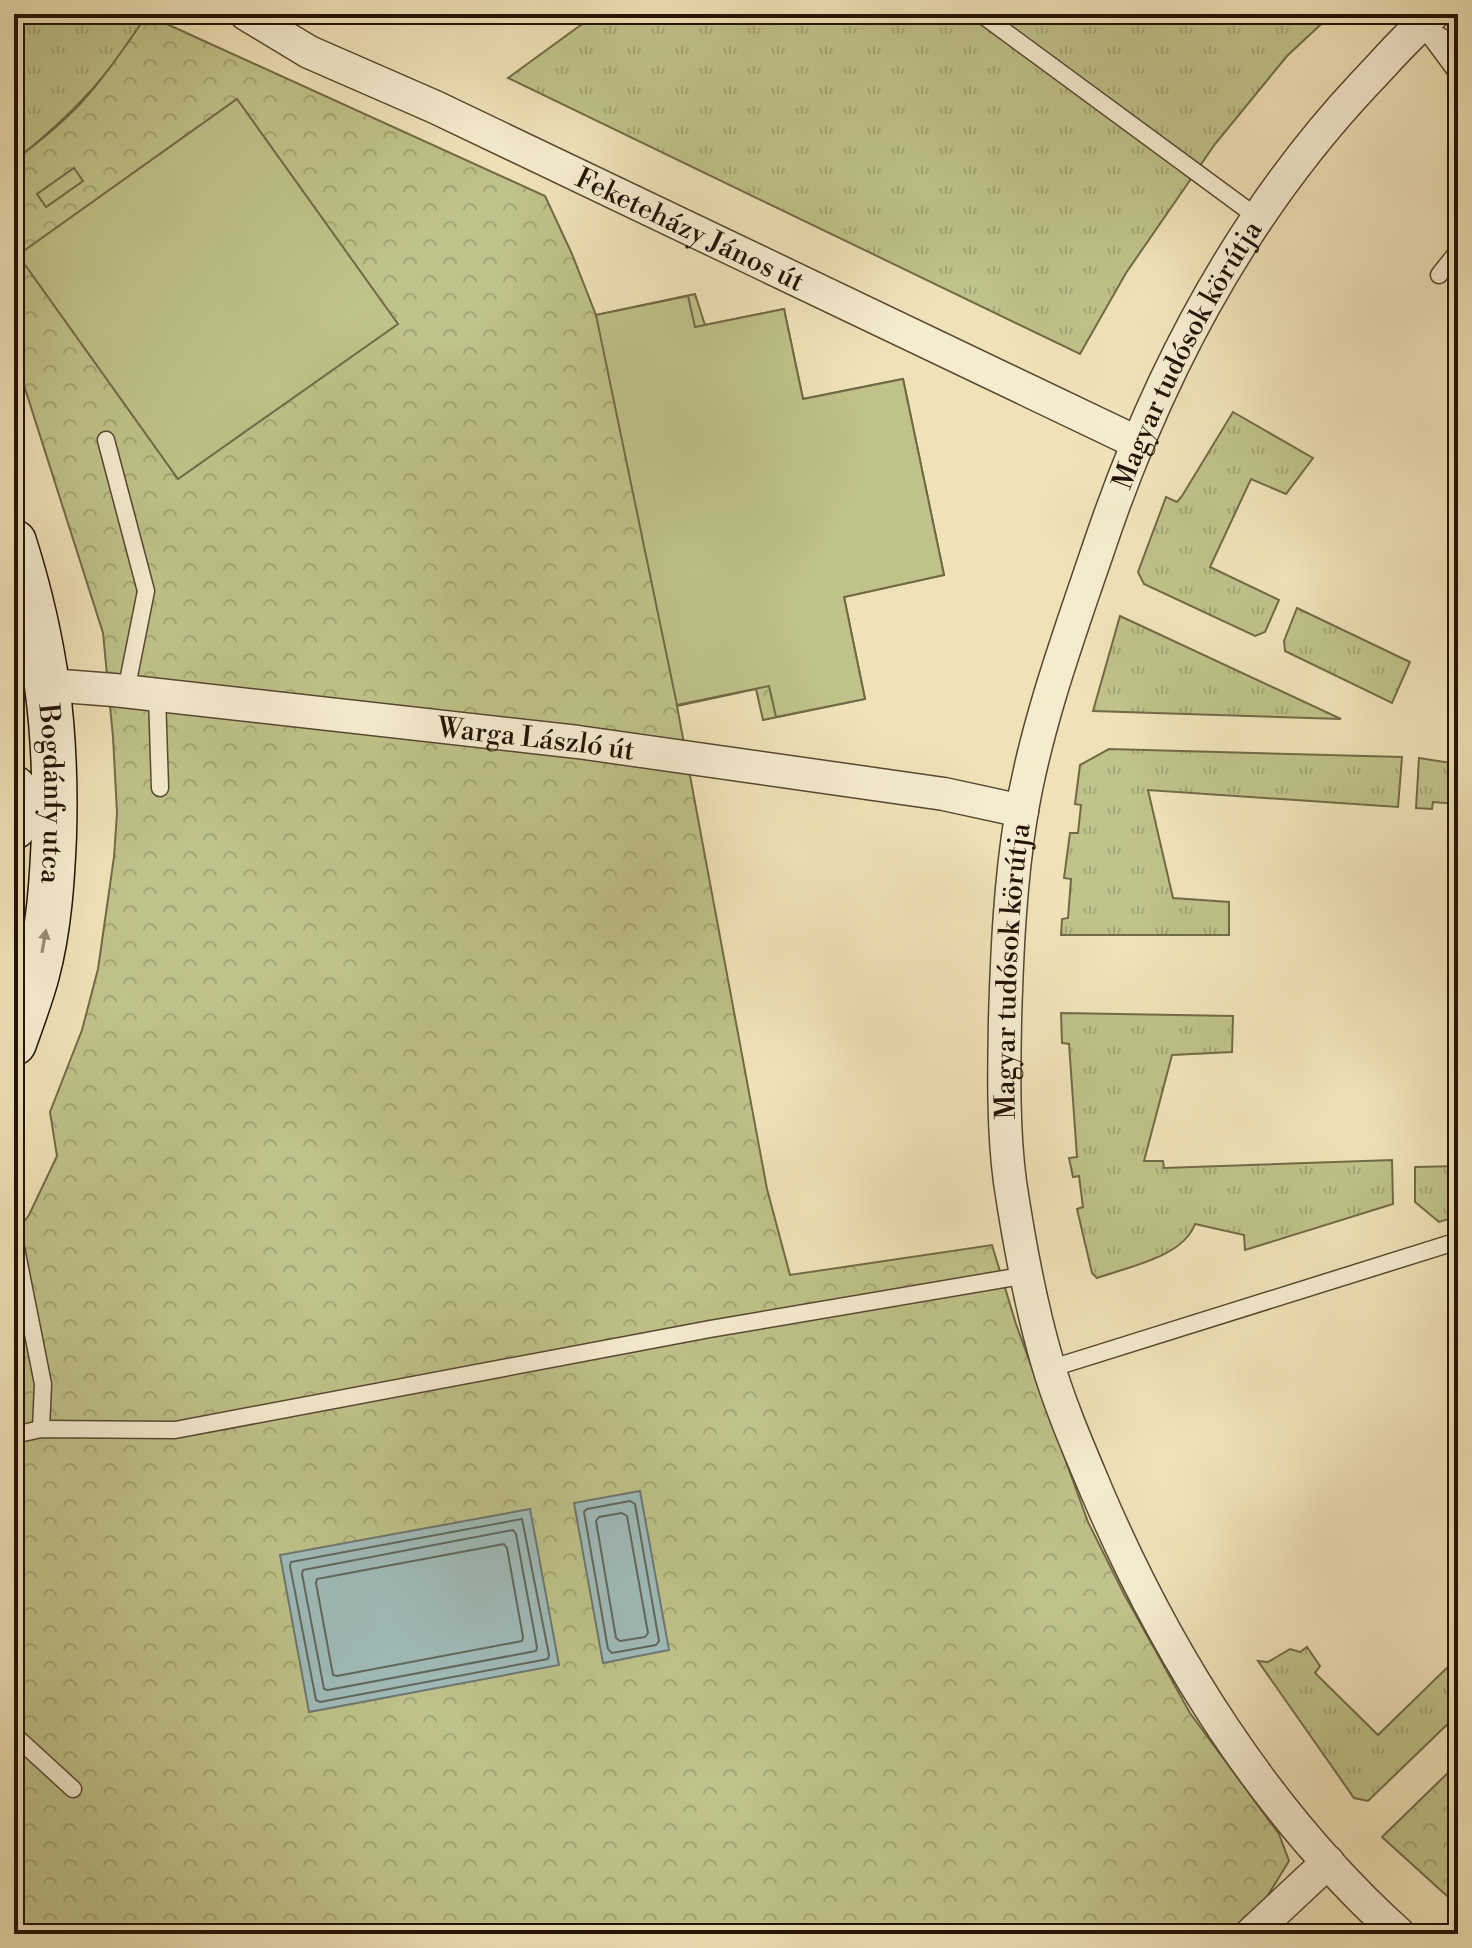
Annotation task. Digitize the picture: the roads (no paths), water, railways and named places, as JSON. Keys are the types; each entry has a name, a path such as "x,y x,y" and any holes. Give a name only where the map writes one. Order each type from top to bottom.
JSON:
{"main road":[{"name":"Bogdánfy utca","path":"14,542 37,619 49,685 55,784 50,901 38,974 14,1043"},
{"name":"Bogdánfy utca","path":"14,788 14,827"}],"street":[{"name":"Feketeházy János út","path":"246,14 309,52 435,107 1136,442"},
{"name":"Magyar tudósok körútja","path":"1399,1934 1365,1904 1328,1862 1236,1745 1164,1634 1119,1542 1078,1448 1049,1369 1034,1314 1010,1177 1003,1081 1010,909 1022,811 1042,728 1065,653 1136,442 1223,271 1257,217 1324,127 1427,19"},
{"name":"Warga László út","path":"49,685 578,742 944,794 1022,811"},
{"path":"1251,1934 1328,1862"}],"lane":[{"path":"981,14 1257,217"},
{"path":"1427,19 1458,47"},
{"path":"1427,19 1458,74"},
{"path":"1439,275 1458,251"},
{"path":"106,440 146,591 141,693 158,749 160,788"},
{"path":"14,1238 43,1384 41,1429"},
{"path":"1049,1369 1458,1241"},
{"path":"14,1435 41,1429 175,1430 710,1329 1027,1275"},
{"path":"14,1735 73,1789"}],"water":[{"path":"640,1491 669,1650 603,1663 574,1503"},
{"path":"530,1509 559,1665 309,1712 280,1555"}]}
